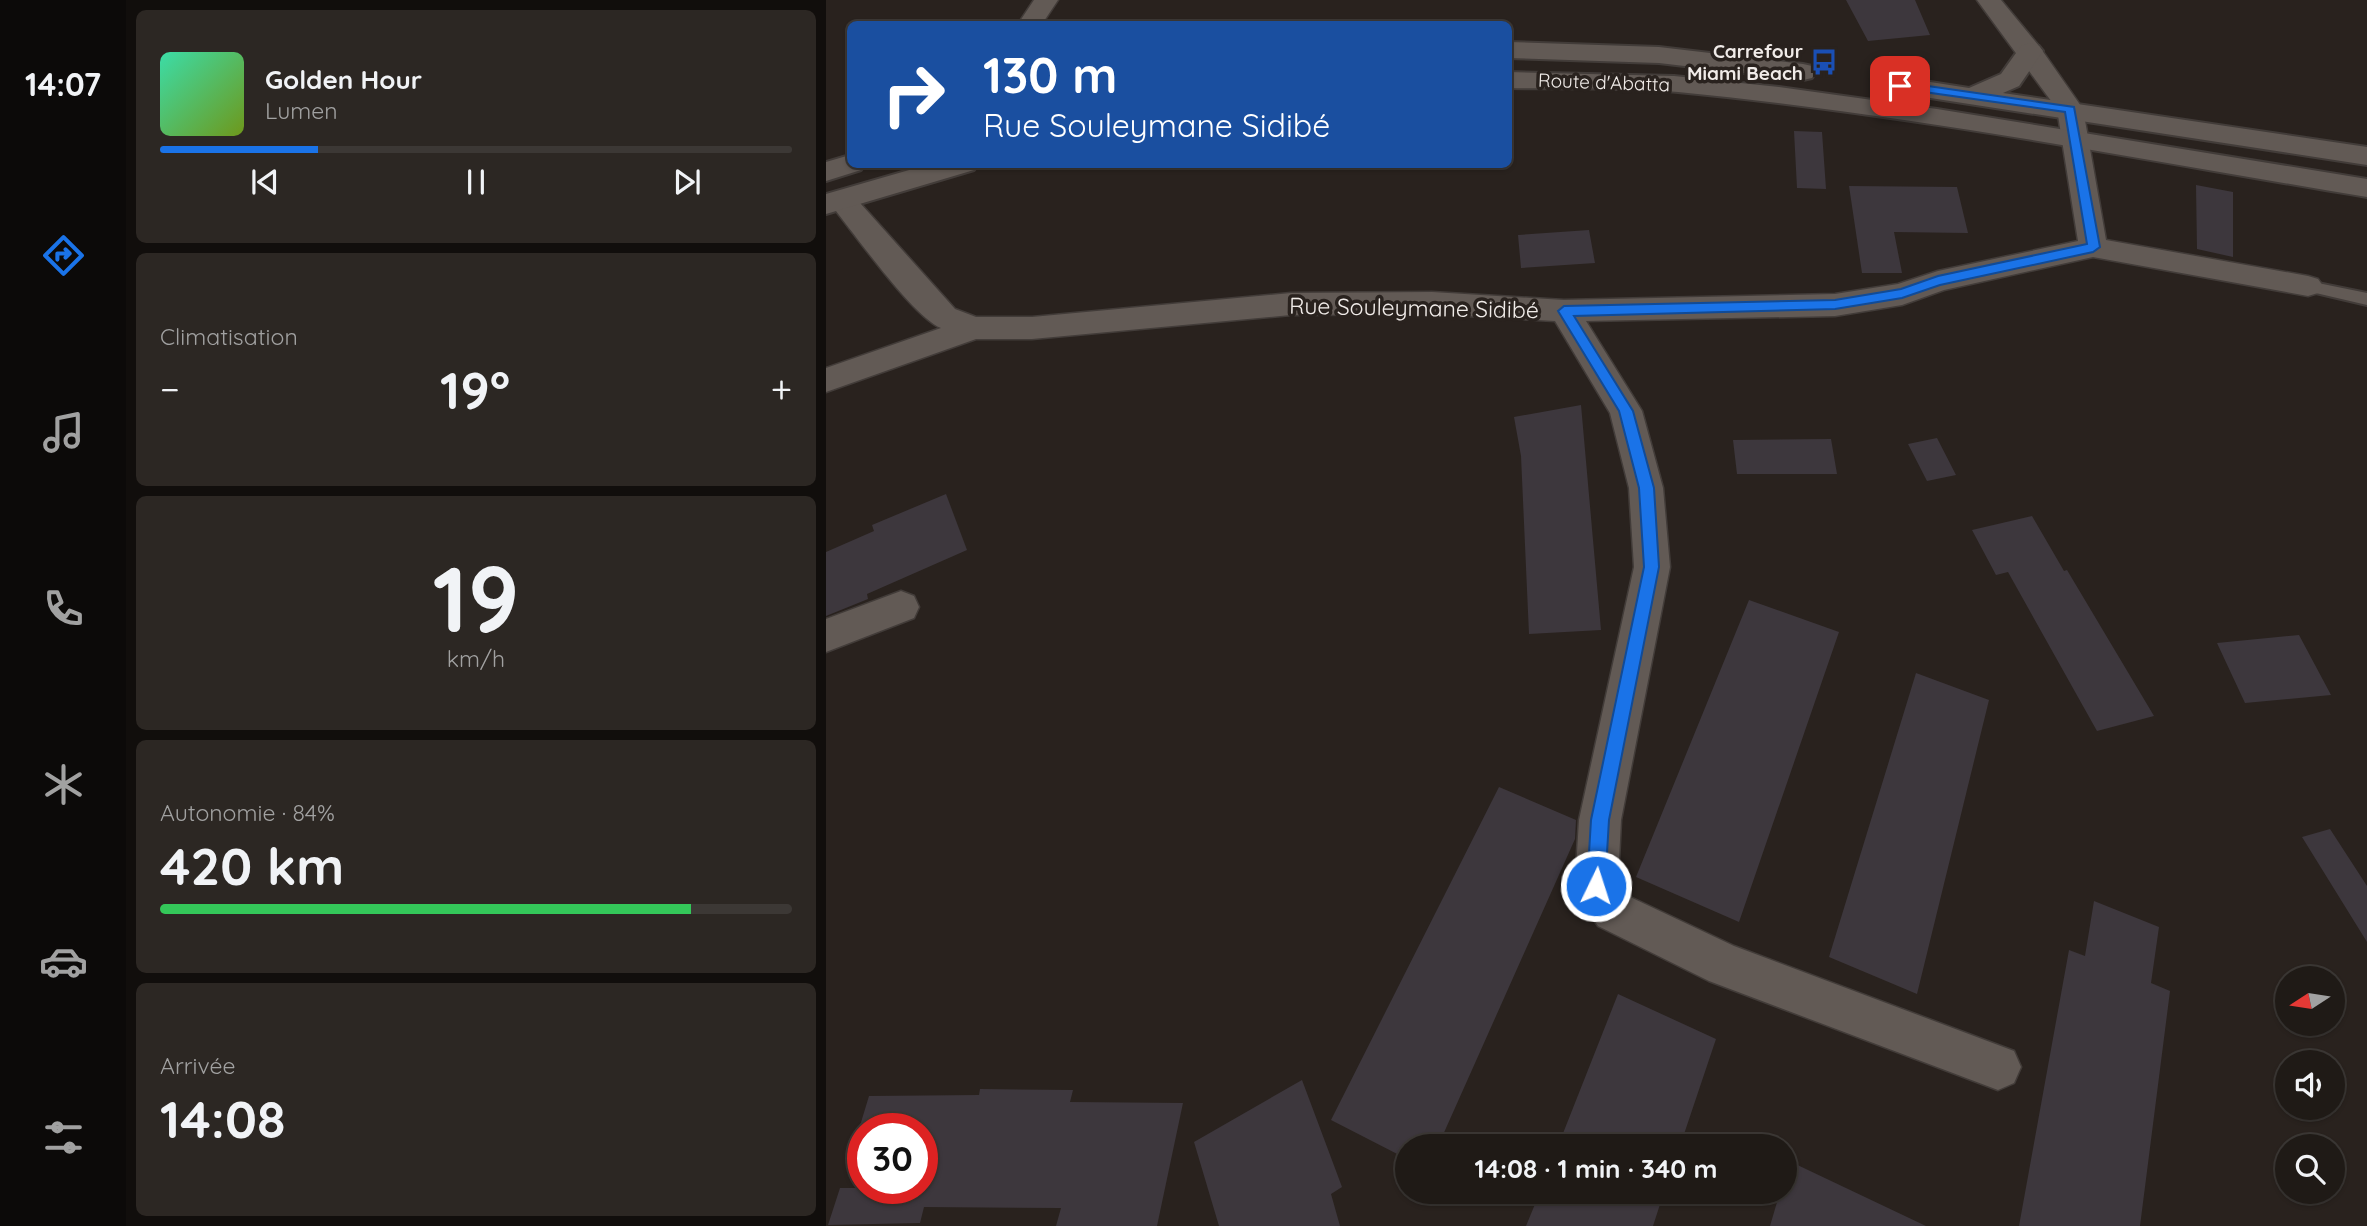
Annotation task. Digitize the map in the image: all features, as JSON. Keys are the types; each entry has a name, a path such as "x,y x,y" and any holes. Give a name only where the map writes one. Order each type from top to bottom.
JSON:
{"street":[{"path":"1032,21 1046,0"},
{"path":"1989,0 2030,51 2070,109 2073,142 2093,247"},
{"name":"Route d'Abatta","path":"1512,50 1659,55 1831,76"},
{"path":"1973,96 2010,80 2030,51"},
{"name":"Route d'Abatta","path":"1512,80 1674,84 1779,95 1924,115 2073,142 2367,188"},
{"path":"1886,84 2070,109 2367,156"},
{"path":"826,172 847,165"},
{"path":"834,202 950,168"},
{"name":"Rue Souleymane Sidibé","path":"834,202 944,317 974,328 1032,328 1201,310 1291,304 1432,303 1564,311 1835,305 1902,294 1938,281 2093,247 2308,286"},
{"path":"1564,311 1626,411 1646,488 1651,567 1600,820 1596,886 1613,911 1726,965 1998,1068"},
{"path":"826,380 974,328"},
{"path":"826,636 901,607"}],"lane":[{"name":"Rue Souleymane Sidibé","path":"2308,286 2367,299"}],"building":[{"path":"1846,0 1915,0 1930,35 1868,41"},
{"path":"1794,131 1822,132 1826,189 1797,188"},
{"path":"2196,185 2233,192 2233,257 2197,249"},
{"path":"1849,186 1957,187 1968,233 1894,232 1902,273 1862,273"},
{"path":"1589,230 1595,263 1521,268 1518,235"},
{"path":"1581,405 1601,630 1529,634 1521,456 1514,417"},
{"path":"1937,438 1956,475 1927,481 1908,444"},
{"path":"1831,439 1837,474 1737,474 1733,440"},
{"path":"946,494 967,550 867,594 868,599 826,616 826,552 874,531 872,525"},
{"path":"2032,516 2154,716 2097,731 2008,572 1996,575 1972,530"},
{"path":"1749,600 1839,632 1739,922 1636,877"},
{"path":"2299,635 2331,695 2245,703 2217,643"},
{"path":"1916,673 1989,700 1917,994 1829,957"},
{"path":"1499,787 1576,820 1575,839 1443,1134 1395,1134 1395,1153 1331,1120"},
{"path":"2330,829 2367,886 2367,942 2302,837"},
{"path":"2094,901 2159,927 2151,983 2170,991 2140,1226 2019,1226 2069,950 2085,956"},
{"path":"1618,994 1716,1039 1684,1134 1563,1134"},
{"path":"1302,1080 1342,1187 1331,1194 1340,1226 1219,1226 1194,1142"},
{"path":"980,1089 1073,1090 1070,1102 1183,1103 1157,1226 1056,1226 1061,1208 924,1207 920,1223 828,1225 840,1188 847,1188 847,1204 938,1204 938,1113 864,1113 869,1096 979,1095"},
{"path":"1797,1165 1926,1226 1770,1226 1776,1204 1797,1204"},
{"path":"1535,1204 1660,1204 1653,1226 1526,1226"}],"place":[{"name":"Carrefour Miami Beach","path":"1824,62"}],"route":[{"path":"1596,886 1600,820 1651,567 1646,488 1626,411 1564,311 1835,305 1902,294 1938,281 2093,247 2073,142 2070,109 1900,86"}]}
